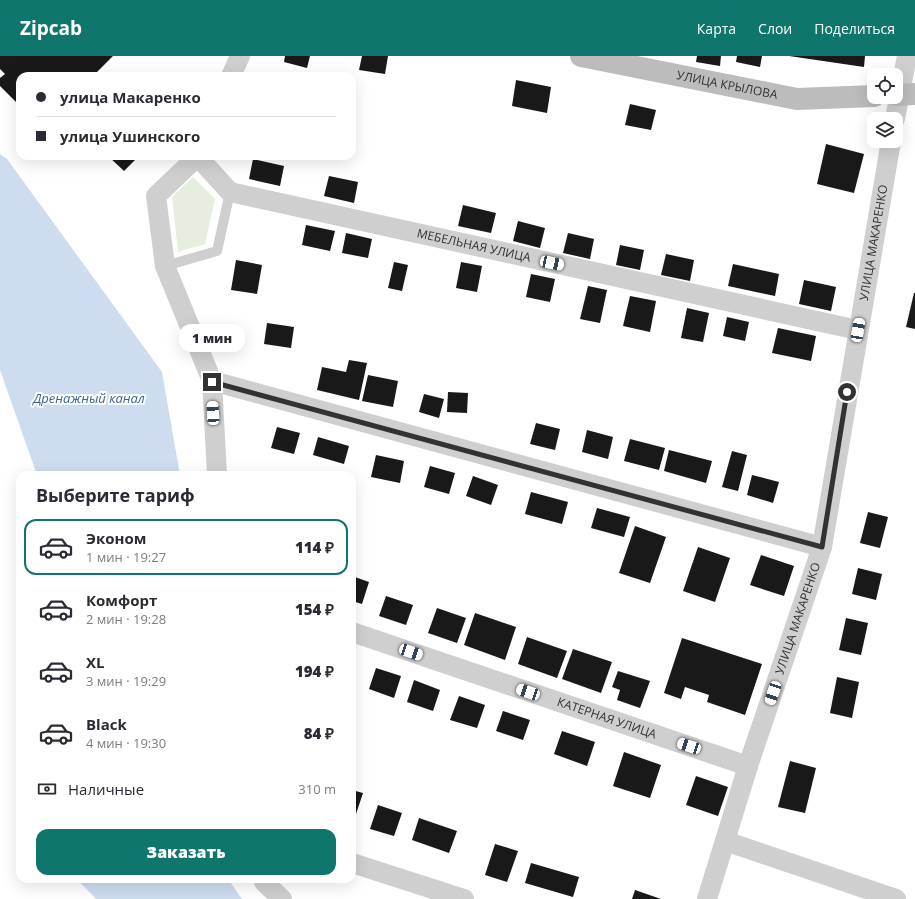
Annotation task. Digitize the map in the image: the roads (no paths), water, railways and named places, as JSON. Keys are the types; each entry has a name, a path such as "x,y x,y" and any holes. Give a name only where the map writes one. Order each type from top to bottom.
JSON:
{"street":[{"path":"233,72 240,56"},
{"name":"УЛИЦА КРЫЛОВА","path":"581,56 797,99 867,96"},
{"path":"898,112 904,94 908,56"},
{"name":"УЛИЦА МАКАРЕНКО","path":"706,899 748,766 822,547 890,148"},
{"path":"195,160 156,196 165,266 212,382 217,471"},
{"path":"201,160 230,192"},
{"name":"МЕБЕЛЬНАЯ УЛИЦА","path":"230,192 858,330"},
{"path":"212,382 822,547"},
{"name":"КАТЕРНАЯ УЛИЦА","path":"356,633 748,766"},
{"path":"725,841 896,899"},
{"path":"356,864 464,899"},
{"path":"267,883 282,899"}],"lane":[{"path":"165,266 217,251 230,192"}],"water":[{"name":"Дренажный канал","path":"0,154 7,159 162,372 179,471 36,471 0,370"},
{"path":"81,883 231,883 242,899 96,899"}]}
